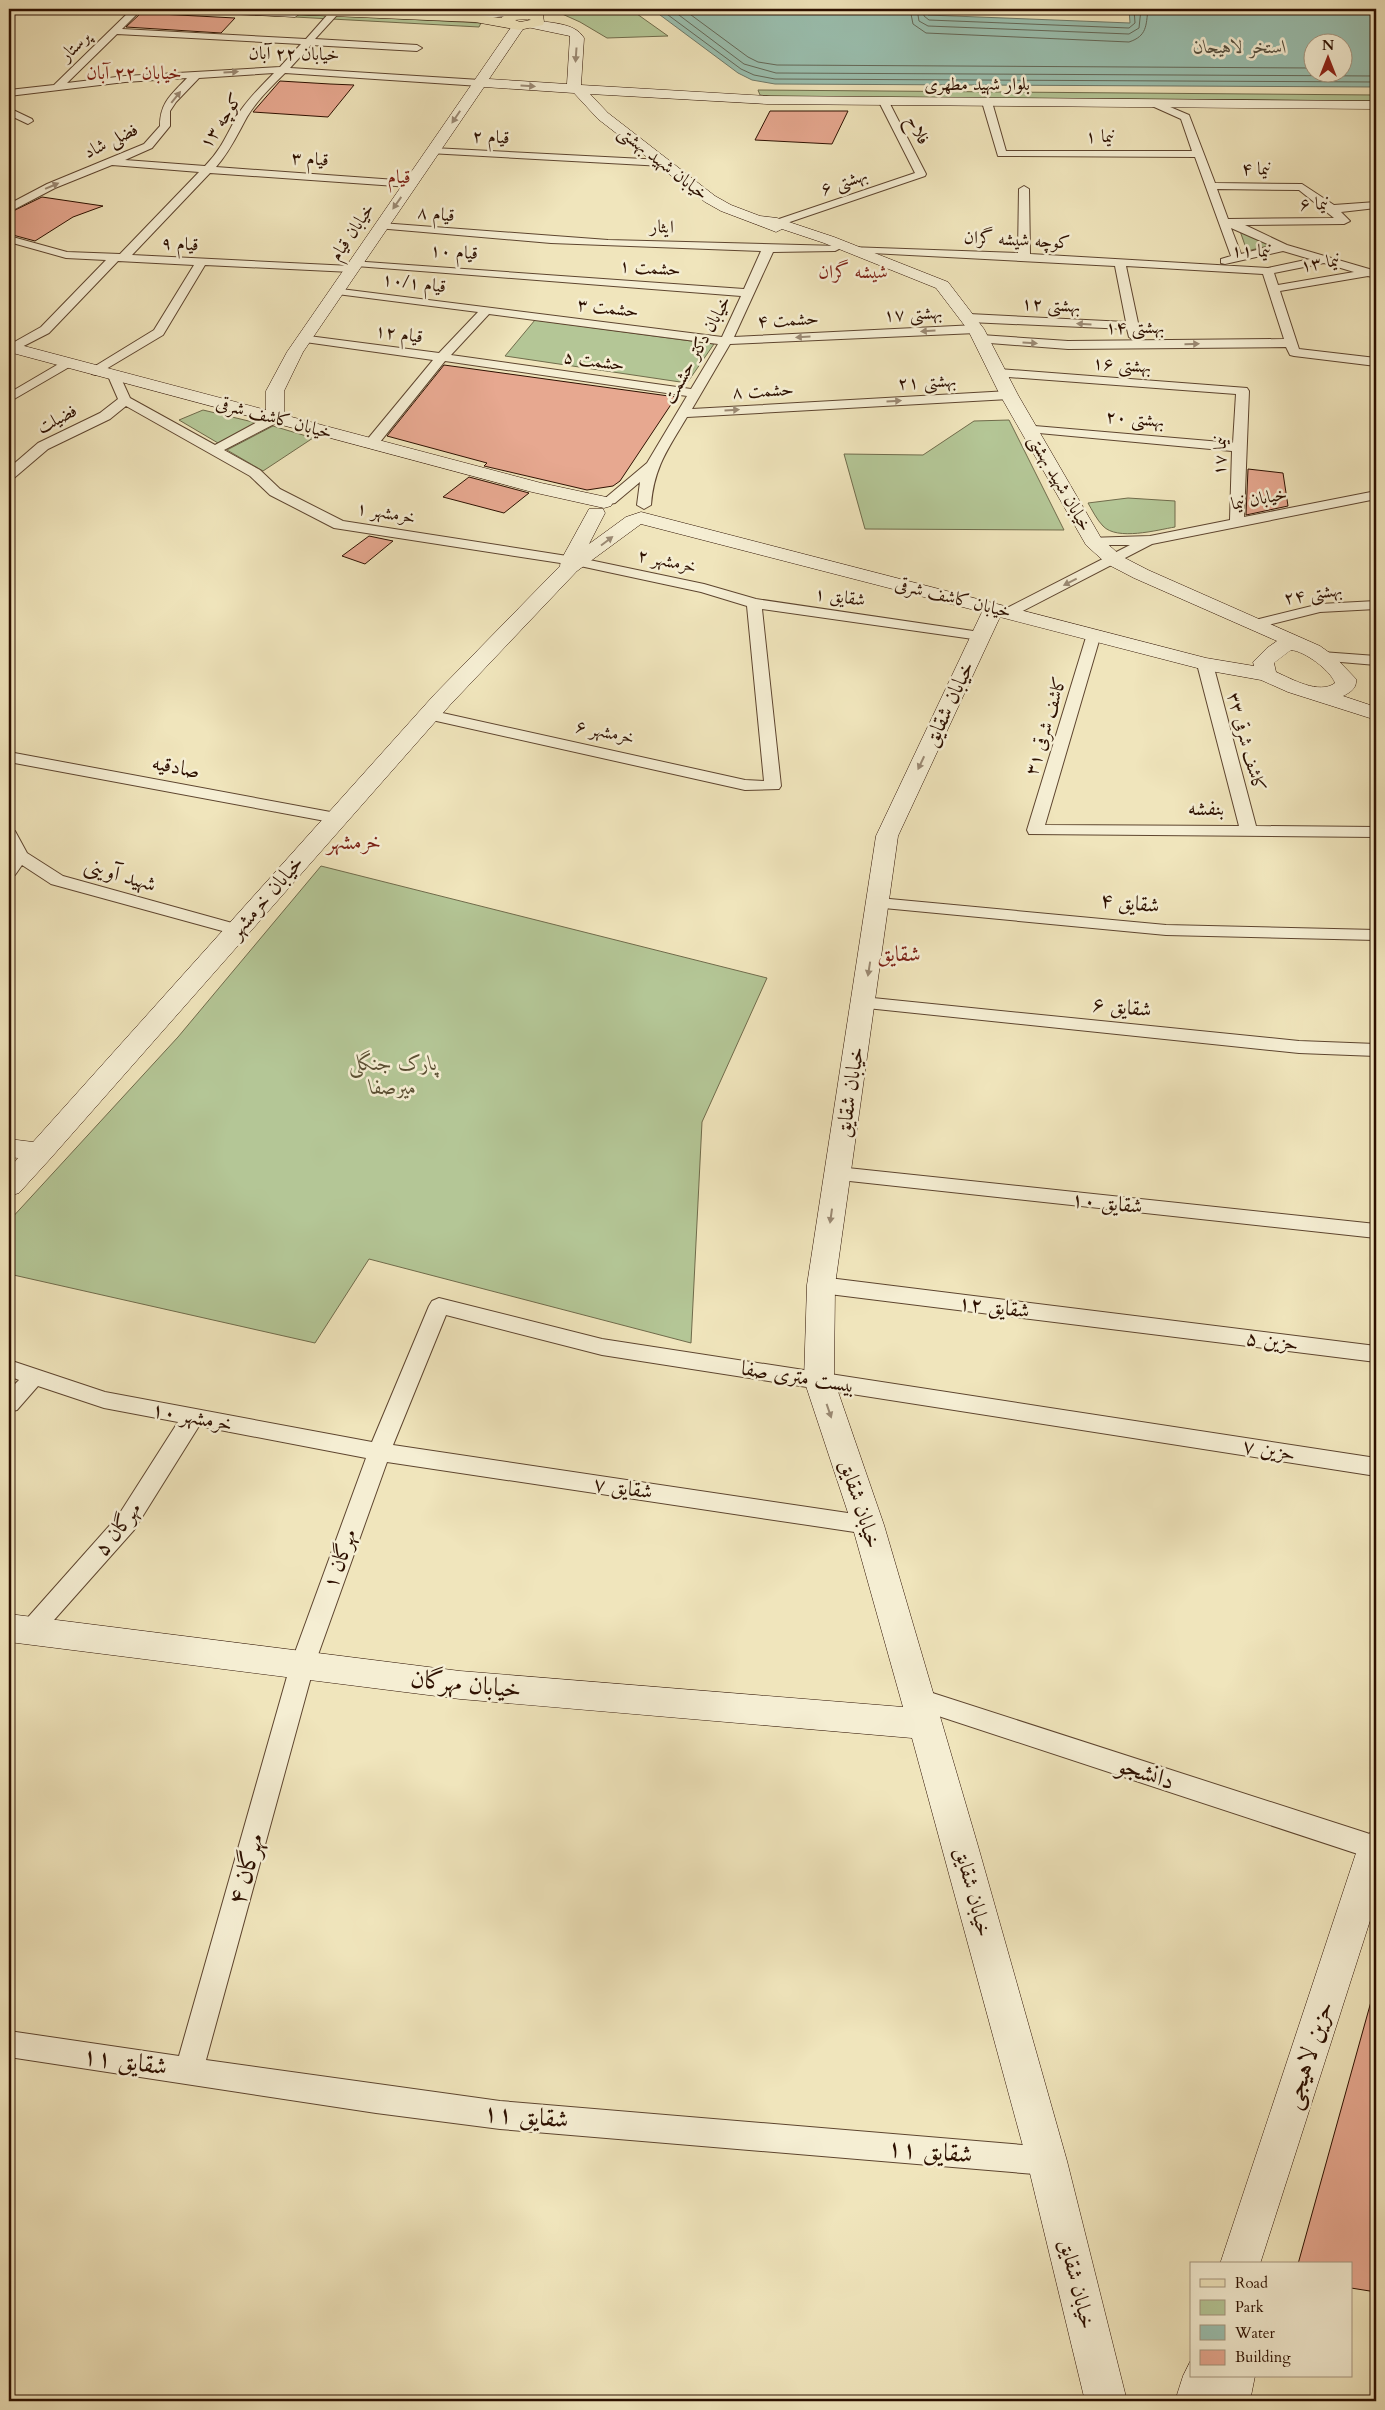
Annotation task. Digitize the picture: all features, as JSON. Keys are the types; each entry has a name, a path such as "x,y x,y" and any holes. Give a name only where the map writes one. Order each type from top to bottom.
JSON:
{"main road":[{"path":"208,9 492,20 525,16"},
{"path":"260,9 492,20"},
{"path":"344,9 525,16"},
{"path":"397,9 525,16 567,30 577,36 574,84 579,89"},
{"name":"خیابان قیام","path":"275,391 304,338 525,16"},
{"name":"خیابان ۲۲ آبان","path":"480,82 579,89"},
{"name":"بلوار شهید مطهری","path":"579,89 768,100 1376,105"},
{"name":"خیابان شهید بهشتی","path":"579,89 603,116 710,200 726,208 835,248 878,260"},
{"name":"خیابان شهید بهشتی","path":"758,220 777,223 853,249 942,285 975,329 1009,395 1093,541 1114,560 1141,574 1312,648 1346,679 1376,701"},
{"name":"خیابان کاشف شرقی","path":"10,347 539,488 602,507 626,498 639,515 1205,664 1266,675 1376,714"},
{"path":"236,408 275,391 275,418"},
{"path":"574,563 602,507"},
{"path":"574,563 639,515"},
{"name":"خیابان خرمشهر","path":"12,1178 41,1152 429,715 574,563"},
{"name":"خیابان شقایق","path":"1002,610 980,636 888,836 821,1285 819,1380 868,1525 921,1711 1047,2161 1106,2401"},
{"path":"1266,675 1263,662 1269,656 1287,644 1300,644"},
{"path":"1318,694 1331,694 1341,691 1346,685 1346,679"},
{"path":"9,1148 41,1152"},
{"name":"خیابان مهرگان","path":"19,1630 460,1685 921,1711"},
{"name":"حزین لاهیجی","path":"1241,2262 1376,1848"},
{"name":"حزین لاهیجی","path":"1262,2262 1376,1898"},
{"path":"1196,2401 1203,2378"},
{"path":"1229,2401 1234,2378"}],"street":[{"name":"پرستار","path":"58,86 137,9"},
{"name":"کوچه ۱۳","path":"10,347 44,330 208,170 224,151 243,115 275,77 310,42 332,15"},
{"path":"115,31 417,48"},
{"name":"خیابان ۲۲ آبان","path":"9,93 58,86 197,74 284,70 480,82"},
{"name":"فضلی شاد","path":"9,208 51,186 150,144 165,126 166,111 172,100 197,74"},
{"name":"فلاح","path":"884,102 922,174"},
{"name":"نیما ۱","path":"987,102 1002,154 1198,154"},
{"path":"1156,104 1185,117 1210,186 1227,221 1236,258"},
{"path":"1185,117 1198,104"},
{"path":"9,111 28,121 15,126"},
{"name":"قیام ۲","path":"433,151 663,163"},
{"name":"قیام ۳","path":"111,162 410,184"},
{"name":"بهشتی ۶","path":"777,223 922,174"},
{"name":"نیما ۴","path":"1210,186 1302,187"},
{"name":"نیما ۶","path":"1227,221 1344,221 1332,209 1302,187"},
{"path":"1024,189 1024,256"},
{"path":"1332,209 1376,205"},
{"path":"1227,221 1283,247 1373,274"},
{"name":"قیام ۸","path":"381,226 487,236"},
{"name":"ایثار","path":"487,236 768,249 835,248"},
{"name":"قیام ۹","path":"9,239 66,255 201,262 354,266"},
{"path":"1178,265 1219,262 1283,247"},
{"name":"خیابان دکتر حشمت","path":"652,465 726,341 768,249"},
{"name":"کوچه شیشه گران","path":"853,249 1178,265"},
{"name":"نیما ۱۱","path":"1178,265 1268,271 1322,260"},
{"path":"96,371 159,332 201,262"},
{"path":"1120,263 1136,345"},
{"name":"قیام ۱۰","path":"354,266 549,277"},
{"path":"1268,271 1292,347"},
{"name":"نیما ۱۳","path":"1274,288 1373,274"},
{"name":"حشمت ۱","path":"549,277 749,293"},
{"name":"قیام ۱۰/۱","path":"337,290 486,310"},
{"path":"371,444 442,357 486,310"},
{"name":"حشمت ۳","path":"486,310 726,341"},
{"name":"بهشتی ۱۲","path":"975,329 1133,326"},
{"name":"بهشتی ۱۷","path":"852,335 975,329"},
{"name":"بهشتی ۱۴","path":"975,329 1068,345 1292,347 1376,362"},
{"name":"حشمت ۴","path":"726,341 852,335"},
{"name":"قیام ۱۲","path":"304,338 489,364"},
{"path":"9,398 67,362"},
{"name":"حشمت ۵","path":"489,364 695,393"},
{"name":"بهشتی ۱۶","path":"999,373 1244,391"},
{"path":"114,376 125,400 215,450 275,418"},
{"name":"نیما ۱۷","path":"1237,522 1239,448 1244,391"},
{"name":"بهشتی ۲۱","path":"846,404 1009,395"},
{"name":"فضیلت","path":"9,475 43,446 105,416 125,400"},
{"name":"حشمت ۸","path":"683,413 846,404"},
{"path":"105,416 143,411"},
{"name":"بهشتی ۲۰","path":"1028,428 1239,448"},
{"name":"خرمشهر ۱","path":"215,450 255,473 275,492 339,524 574,563"},
{"path":"602,507 652,465"},
{"path":"639,515 652,465"},
{"name":"خیابان نیما","path":"1093,541 1150,540 1376,495"},
{"name":"خیابان نیما","path":"1002,610 1114,560 1150,540"},
{"name":"خرمشهر ۲","path":"574,563 704,588 754,603"},
{"name":"شقایق ۱","path":"754,603 980,636"},
{"name":"خرمشهر ۶","path":"429,715 745,785 772,786 754,603"},
{"name":"بهشتی ۲۴","path":"1256,624 1320,608 1376,604"},
{"name":"کاشف شرقی ۳۱","path":"1036,830 1094,634"},
{"path":"1322,657 1376,661"},
{"name":"کاشف شرقی ۳۳","path":"1205,664 1249,831"},
{"name":"صادقیه","path":"9,757 336,818"},
{"name":"بنفشه","path":"1036,830 1376,832"},
{"name":"شهید آوینی","path":"9,835 20,856 57,880 237,930"},
{"path":"9,871 20,856"},
{"name":"شقایق ۴","path":"879,902 1166,930 1376,935"},
{"name":"شقایق ۶","path":"864,1003 1298,1047 1376,1050"},
{"name":"شقایق ۱۰","path":"838,1174 1376,1231"},
{"name":"شقایق ۱۲","path":"821,1285 1168,1328"},
{"name":"بیست متری صفا","path":"438,1306 602,1347 1161,1433"},
{"name":"مهرگان ۱","path":"302,1666 379,1452 438,1306"},
{"name":"حزین ۵","path":"1168,1328 1376,1354"},
{"name":"خرمشهر ۱۰","path":"9,1368 104,1400 379,1452"},
{"path":"9,1404 34,1376"},
{"name":"مهرگان ۵","path":"19,1630 126,1523 192,1417"},
{"name":"حزین ۷","path":"1161,1433 1376,1467"},
{"name":"شقایق ۷","path":"379,1452 868,1525"},
{"name":"مهرگان ۴","path":"189,2071 302,1666"},
{"name":"دانشجو","path":"921,1711 1376,1848"},
{"name":"شقایق ۱۱","path":"9,2044 376,2099 500,2115 1047,2161"}],"green space":[{"path":"147,9 215,9 481,23 479,27"},
{"path":"551,9 630,9 668,36 607,38 580,22"},
{"path":"758,90 1376,95 1376,101 774,97 760,95"},
{"path":"1240,231 1272,245 1247,251"},
{"path":"535,320 714,344 687,383 505,356"},
{"path":"203,410 257,423 218,443 179,420"},
{"path":"1009,420 1064,530 865,529 844,454 923,455 974,421"},
{"path":"273,426 313,438 263,471 227,450"},
{"path":"1128,498 1175,501 1175,527 1148,532 1118,533 1103,526 1088,503"},
{"name":"پارک جنگلی میرصفا","path":"321,866 767,978 702,1122 691,1343 369,1259 315,1343 9,1274 9,1221 178,1037"}],"water":[{"name":"استخر لاهیجان","path":"652,9 929,9 928,15 1130,23 1129,9 1376,9 1376,87 775,84 752,80 738,73"}],"building":[{"path":"141,13 235,18 221,33 126,27"},
{"path":"280,81 354,85 328,117 253,112"},
{"path":"770,111 848,111 832,144 755,140"},
{"path":"42,197 103,206 73,217 35,241 9,234 9,213"},
{"path":"444,365 676,397 620,481 613,486 587,490 484,466 487,463 387,436"},
{"path":"1248,469 1283,473 1288,506 1246,515"},
{"path":"469,477 529,493 504,513 443,497"},
{"path":"369,536 393,541 365,564 342,556"},
{"path":"1372,1998 1376,1999 1376,2292 1352,2288 1352,2262 1299,2262"}],"district":[{"name":"خیابان ۲۲ آبان","path":"134,73"},
{"name":"قیام","path":"399,177"},
{"name":"شیشه گران","path":"853,272"},
{"name":"خرمشهر","path":"354,842"},
{"name":"شقایق","path":"899,954"}]}
